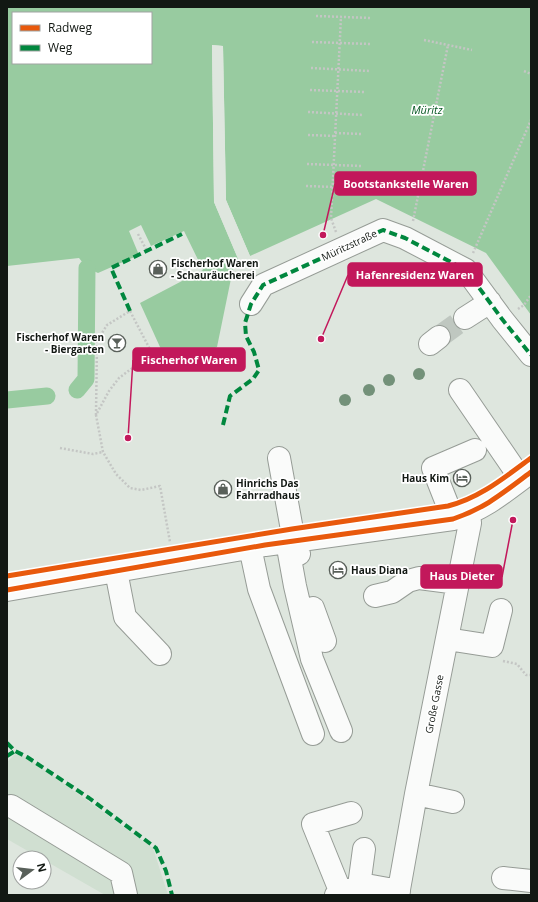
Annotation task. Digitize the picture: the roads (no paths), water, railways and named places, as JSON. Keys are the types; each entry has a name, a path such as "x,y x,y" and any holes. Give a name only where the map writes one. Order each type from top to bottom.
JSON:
{"street":[{"name":"Müritzstraße","path":"251,304 263,285 383,230 405,238 466,270 531,355"},
{"path":"465,318 490,302"},
{"path":"7,590 290,541 460,516 491,502 526,476 460,390"},
{"name":"Große Gasse","path":"398,893 416,794 470,523 448,506 433,468 474,450"},
{"path":"279,458 295,586 312,659 341,731"},
{"path":"290,541 299,554 305,588 325,641"},
{"path":"250,548 259,589 313,734"},
{"path":"116,571 125,617 160,654"},
{"path":"375,596 392,592 408,581 419,578 458,583"},
{"path":"447,639 492,646 501,610"},
{"path":"416,794 453,802"},
{"path":"12,806 121,873 126,895"},
{"path":"345,891 313,824 351,813"},
{"path":"345,891 364,848"},
{"path":"503,878 531,882"},
{"path":"345,891 366,885 398,893"}],"water":[{"name":"Müritz","path":"7,7 531,7 531,315 486,253 376,199 250,256 226,200 223,46 212,45 214,202 239,261 234,264 217,347 170,369 140,303 203,270 184,231 151,246 141,225 129,231 139,255 98,273 87,268 79,258 7,266"}],"waterway":[{"path":"77,390 86,379 87,268"},
{"path":"7,400 47,396"}],"tunnel":[{"path":"439,337 465,318"}],"place":[{"name":"Bootstankstelle Waren","path":"323,235"},
{"name":"Fischerhof Waren - Schauräucherei","path":"158,269"},
{"name":"Hafenresidenz Waren","path":"321,339"},
{"name":"Fischerhof Waren - Biergarten","path":"117,343"},
{"name":"Fischerhof Waren","path":"128,438"},
{"name":"Haus Kim","path":"462,478"},
{"name":"Hinrichs Das Fahrradhaus","path":"223,489"},
{"name":"Haus Dieter","path":"513,520"},
{"name":"Haus Diana","path":"338,570"}]}
